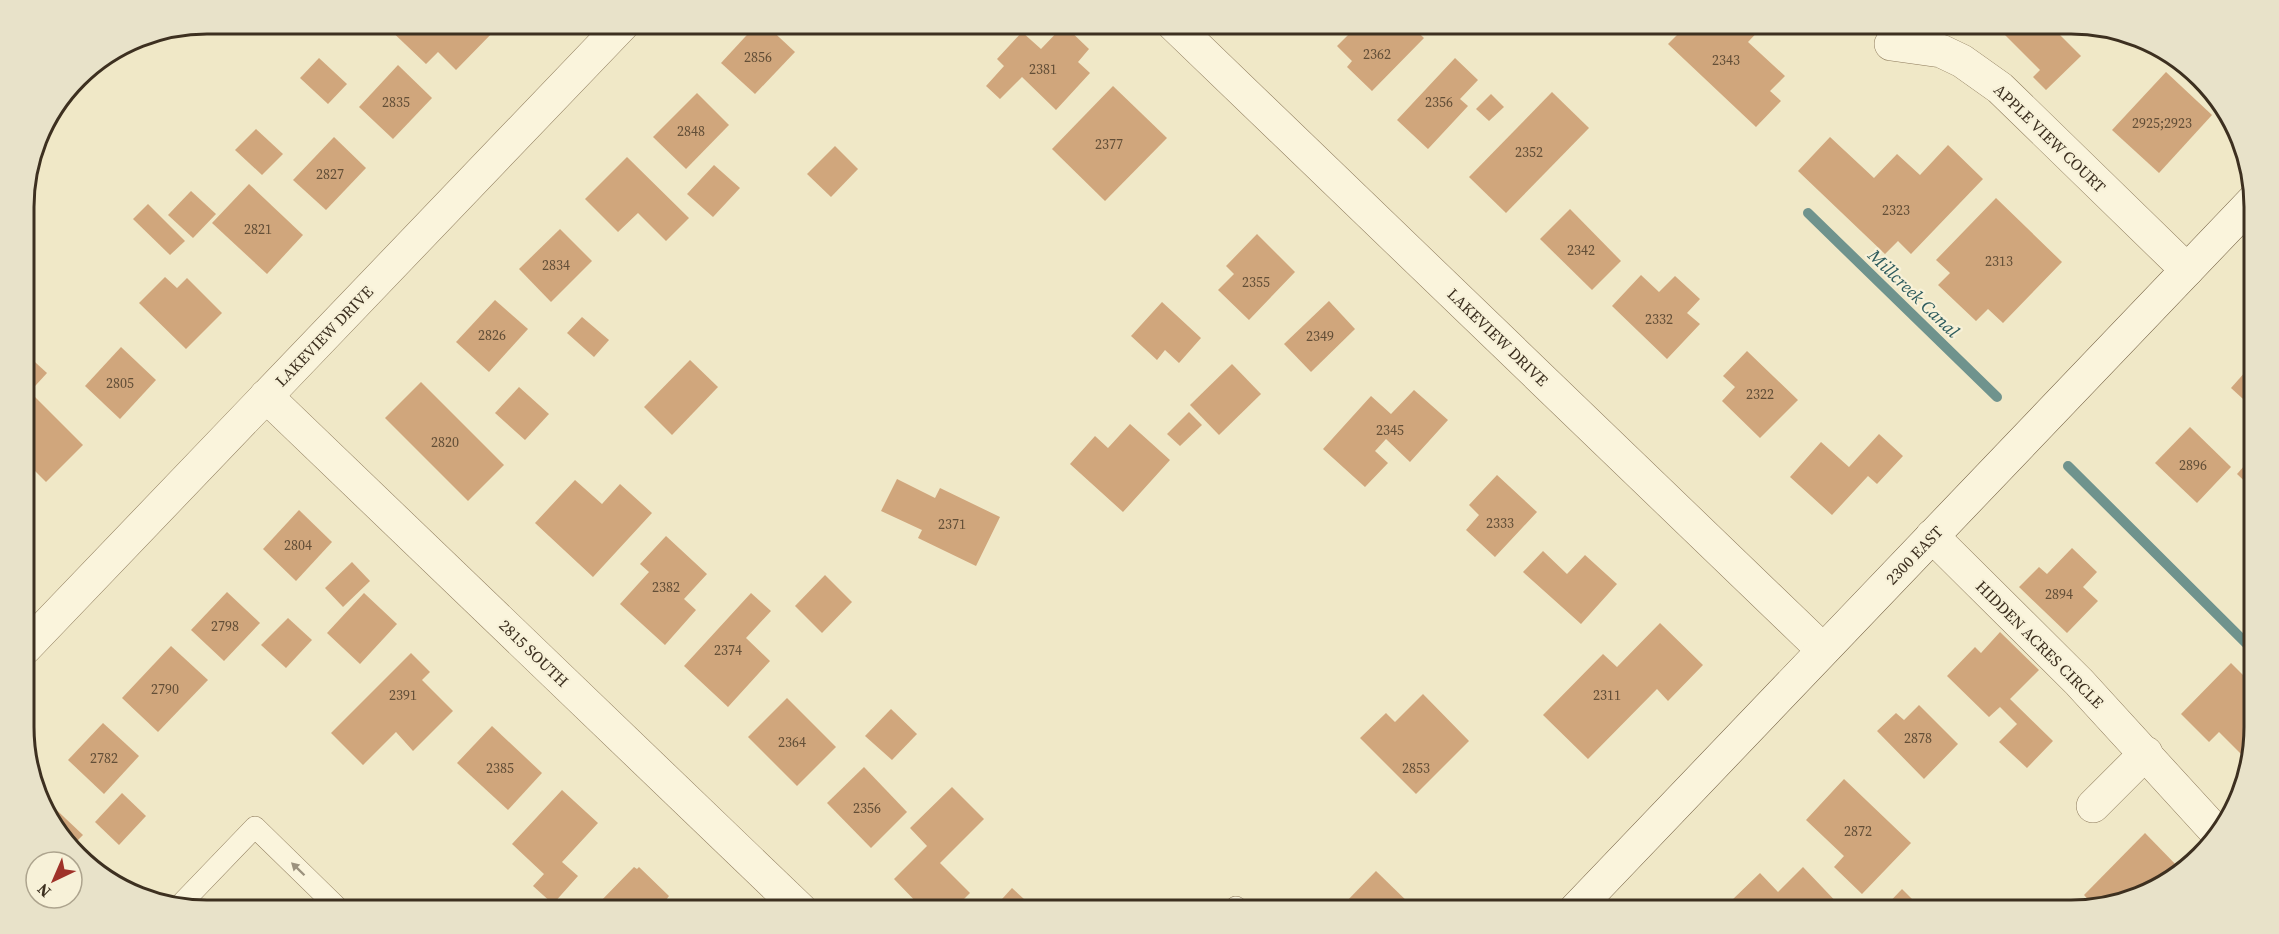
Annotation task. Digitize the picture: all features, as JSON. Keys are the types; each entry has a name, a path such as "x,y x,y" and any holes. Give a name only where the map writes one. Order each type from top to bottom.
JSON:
{"street":[{"name":"LAKEVIEW DRIVE","path":"1184,34 1824,650"},
{"name":"LAKEVIEW DRIVE","path":"34,638 613,35"},
{"name":"APPLE VIEW COURT","path":"1891,44 1941,51 1982,74 2000,88 2187,270"},
{"name":"2300 EAST","path":"1585,899 2244,210"},
{"name":"2815 SOUTH","path":"266,396 790,900"},
{"name":"HIDDEN ACRES CIRCLE","path":"1932,536 2079,682 2212,827"},
{"path":"2093,806 2146,753"}],"lane":[{"path":"186,898 255,827 330,900"}],"building":[{"path":"1349,34 1420,34 1424,38 1372,91 1347,67 1352,61 1337,46"},
{"path":"1678,34 1755,34 1748,42 1785,76 1770,91 1781,101 1756,127 1668,44"},
{"path":"2004,34 2059,34 2081,56 2046,90 2033,77 2040,70"},
{"path":"395,35 490,35 456,70 438,52 426,64"},
{"path":"747,35 776,35 795,52 755,94 721,63"},
{"path":"1020,35 1025,35 1041,49 1055,35 1074,35 1089,49 1078,62 1090,73 1056,110 1022,77 1000,99 986,86 1004,66 997,59"},
{"path":"319,58 347,84 328,104 300,78"},
{"path":"1455,58 1478,80 1460,99 1468,106 1428,149 1397,120"},
{"path":"398,65 432,98 393,139 359,107"},
{"path":"2166,72 2212,115 2159,173 2112,130"},
{"path":"1113,86 1167,138 1105,201 1052,149"},
{"path":"1552,92 1589,128 1506,213 1469,177"},
{"path":"697,93 729,125 686,169 653,137"},
{"path":"1491,94 1504,107 1489,121 1476,109"},
{"path":"256,129 283,154 262,175 235,150"},
{"path":"334,137 366,168 326,210 293,180"},
{"path":"1830,137 1874,178 1897,154 1920,175 1948,145 1983,179 1911,254 1898,241 1885,254 1798,171"},
{"path":"835,146 858,169 831,197 807,174"},
{"path":"627,157 689,218 666,241 638,213 618,232 585,199"},
{"path":"714,165 740,188 713,217 687,194"},
{"path":"249,184 303,235 267,274 212,223"},
{"path":"191,191 216,214 193,238 168,215"},
{"path":"1996,198 2062,262 2003,323 1988,309 1976,321 1938,285 1950,273 1936,260"},
{"path":"148,204 185,241 170,255 133,219"},
{"path":"1570,209 1621,261 1592,290 1540,239"},
{"path":"560,229 592,261 551,302 519,269"},
{"path":"1257,234 1295,272 1249,320 1218,290 1234,274 1226,266"},
{"path":"1641,275 1659,292 1675,276 1700,299 1687,313 1700,324 1667,359 1612,306"},
{"path":"165,277 177,288 187,278 222,313 186,349 139,303"},
{"path":"495,300 528,329 489,372 456,342"},
{"path":"1329,301 1355,329 1311,372 1284,344"},
{"path":"1162,302 1201,338 1179,363 1165,350 1157,360 1131,336"},
{"path":"582,317 609,340 594,357 567,333"},
{"path":"121,347 156,380 120,419 85,386"},
{"path":"1747,351 1798,400 1760,438 1722,401 1735,387 1723,376"},
{"path":"690,360 718,387 672,435 644,407"},
{"path":"35,362 47,373 35,386"},
{"path":"1232,364 1261,394 1219,435 1190,405"},
{"path":"2244,373 2244,400 2231,388"},
{"path":"421,382 504,465 468,501 385,418"},
{"path":"519,387 549,414 525,440 495,413"},
{"path":"1414,390 1448,420 1410,462 1386,439 1375,451 1388,463 1365,487 1323,449 1371,396 1391,414"},
{"path":"35,397 83,445 46,482 34,470"},
{"path":"1189,412 1202,425 1180,446 1167,434"},
{"path":"1130,424 1170,460 1123,512 1070,464 1095,436 1108,448"},
{"path":"2190,427 2231,467 2197,503 2155,463"},
{"path":"1879,434 1903,456 1877,484 1868,476 1832,515 1790,477 1821,442 1849,467"},
{"path":"2244,466 2244,481 2237,474"},
{"path":"1497,475 1537,512 1495,557 1466,530 1479,515 1469,505"},
{"path":"897,479 935,498 940,488 1000,517 976,566 918,538 922,530 881,511"},
{"path":"575,480 602,504 620,484 652,513 593,577 535,523"},
{"path":"299,510 332,542 296,581 263,549"},
{"path":"666,536 707,574 684,599 696,610 665,645 620,604 649,572 640,564"},
{"path":"2072,548 2097,572 2083,587 2098,601 2067,633 2019,587 2039,567 2047,574"},
{"path":"1543,551 1567,574 1585,555 1617,584 1581,624 1523,572"},
{"path":"352,562 370,581 343,607 325,588"},
{"path":"825,575 852,602 822,633 795,606"},
{"path":"227,592 260,623 224,661 191,630"},
{"path":"364,593 397,624 360,664 327,633"},
{"path":"751,593 771,611 746,638 770,661 728,707 684,666"},
{"path":"288,618 312,640 286,668 261,645"},
{"path":"1660,623 1703,665 1668,701 1657,689 1588,759 1543,715 1603,654 1617,667"},
{"path":"2000,632 2039,670 2010,699 2053,741 2027,768 1999,742 2017,724 2000,707 1989,717 1947,676 1975,647 1981,653"},
{"path":"171,646 208,680 158,732 122,698"},
{"path":"411,653 430,672 422,680 453,711 413,751 396,732 363,765 331,733"},
{"path":"2231,663 2244,676 2242,755 2219,732 2209,742 2181,714"},
{"path":"1423,694 1469,741 1416,794 1360,738 1386,713 1395,722"},
{"path":"787,698 836,747 797,786 748,737"},
{"path":"1919,705 1958,744 1924,779 1877,731 1896,713 1904,720"},
{"path":"891,709 917,734 892,760 865,736"},
{"path":"103,723 139,756 104,794 68,760"},
{"path":"492,726 542,773 508,810 457,763"},
{"path":"864,767 907,812 871,848 827,803"},
{"path":"1844,779 1911,843 1862,894 1834,867 1844,856 1806,820"},
{"path":"952,787 984,819 940,863 970,893 963,900 914,900 894,879 927,846 910,828"},
{"path":"562,790 598,823 562,862 578,876 557,900 548,900 533,886 544,874 512,844"},
{"path":"122,793 146,816 119,845 95,822"},
{"path":"56,809 83,835 77,841"},
{"path":"2145,833 2176,865 2148,882 2127,890 2087,898 2084,895"},
{"path":"634,867 637,869 639,867 669,896 666,900 602,900"},
{"path":"1803,867 1834,899 1733,899 1760,873 1778,892"},
{"path":"1376,871 1405,899 1348,899"},
{"path":"1012,888 1025,900 1001,900"},
{"path":"1902,889 1912,899 1892,899"}],"waterway":[{"name":"Millcreek Canal","path":"1808,213 1997,397"},
{"name":"Millcreek Canal","path":"2068,466 2244,641"}]}
